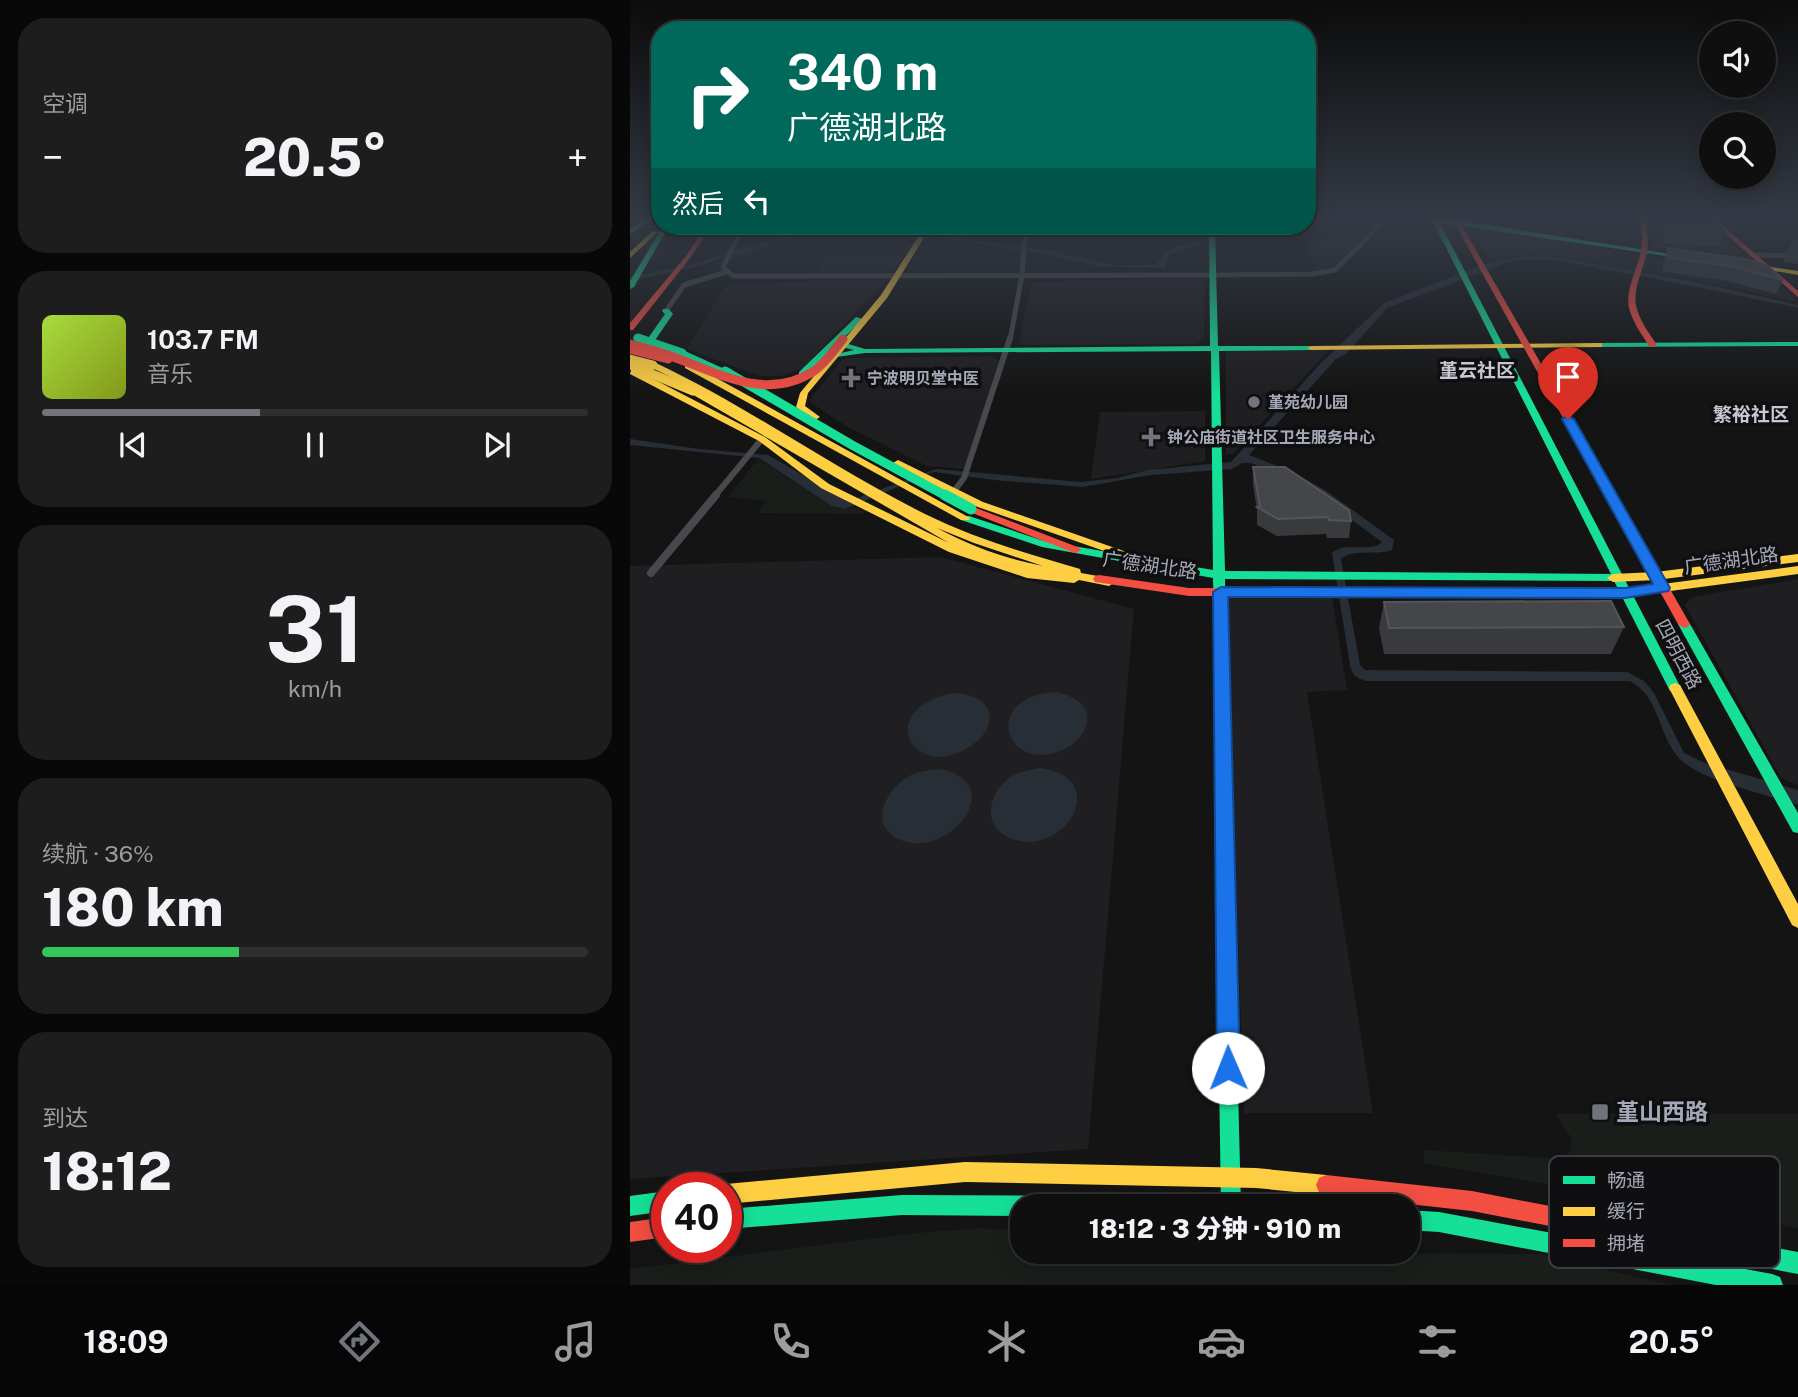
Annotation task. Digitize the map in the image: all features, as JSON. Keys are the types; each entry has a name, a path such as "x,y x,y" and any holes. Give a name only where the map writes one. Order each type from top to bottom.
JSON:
{"main road":[{"path":"630,316 668,277"},
{"path":"634,337 743,380 769,382 808,371 859,319 894,277"},
{"path":"894,277 804,393 800,407 832,429 954,491 1031,524 1143,561"},
{"path":"1212,277 1219,485 1231,1194"},
{"name":"四明西路","path":"1466,277 1503,346 1625,593 1798,920"},
{"name":"四明西路","path":"1489,277 1798,827"},
{"path":"1637,277 1630,302 1635,322 1653,345"},
{"path":"1777,277 1798,295"},
{"path":"662,284 634,337 633,372 758,443 825,486 953,550 1027,574 1109,582"},
{"path":"634,337 668,313 666,312"},
{"path":"634,337 744,386 770,385 806,375 816,369 841,347 859,319"},
{"path":"634,337 725,370 852,445 971,509 1076,550"},
{"path":"841,347 865,351 1798,344"},
{"name":"广德湖北路","path":"630,349 668,359 698,371 921,516 999,548 1109,582 1189,592 1625,593 1798,570"},
{"name":"广德湖北路","path":"630,359 696,382 973,522 1042,544 1220,575 1618,578 1656,576 1798,558"},
{"path":"630,365 693,391 954,542 1016,564 1109,582"},
{"path":"742,1193 965,1172 1230,1177 1472,1201 1549,1216"},
{"path":"630,1206 651,1203"},
{"path":"742,1218 902,1205 1010,1206"},
{"path":"1420,1221 1549,1243"},
{"path":"630,1232 651,1229"},
{"path":"1780,1260 1798,1263"},
{"path":"1682,1268 1772,1285"}],"street":[{"path":"666,312 684,285 710,277"},
{"path":"954,491 968,468 1008,349 1022,277"},
{"path":"1036,277 1132,277"},
{"path":"651,573 758,443"}],"shaded area":[{"path":"630,277 649,277 630,281"},
{"path":"1451,277 1469,277 1387,308 1347,353 1336,359 1249,455 1290,471 1325,490 1394,540 1392,550 1352,554 1341,559 1360,665 1365,670 1627,672 1644,681 1654,693 1684,753 1705,763 1798,790 1798,805 1705,775 1682,761 1668,741 1648,697 1630,681 1366,681 1357,677 1350,665 1332,553 1344,547 1372,547 1382,542 1308,488 1251,463 1242,463 1232,469 1151,475 1082,487 934,472 845,509 832,506 759,458 630,445 630,439 768,455 849,501 936,469 1081,482 1117,478 1148,470 1231,462 1321,363 1384,303"},
{"path":"1643,277 1687,280 1798,305 1798,308"},
{"path":"1676,277 1770,277 1798,302"},
{"path":"886,280 803,368 781,376 759,376 687,349 724,288 732,283"},
{"path":"1034,282 1205,282 1204,338 1197,344 1024,345 1019,342 1031,284"},
{"name":"堇苑幼儿园","path":"1330,349 1233,454 1226,454 1226,350"},
{"path":"994,356 999,362 964,469 927,466 848,427 811,403 810,399 842,360 848,358"},
{"name":"钟公庙街道社区卫生服务中心","path":"1205,411 1205,461 1091,479 1100,412"},
{"path":"758,459 838,509 854,507 865,511 862,514 758,513 766,501 728,497"},
{"path":"941,557 1134,609 1088,1149 737,1172 651,1172 651,1178 630,1179 630,566"},
{"path":"1798,579 1798,785 1781,778 1685,605 1692,597"},
{"path":"1226,596 1332,597 1347,690 1307,692 1373,1113 1244,1113"},
{"path":"1055,692 1074,699 1084,707 1087,719 1085,730 1065,749 1045,755 1028,753 1016,745 1009,733 1009,720 1016,707 1031,697"},
{"path":"954,693 974,697 985,704 990,716 986,731 968,748 948,756 931,756 917,749 910,739 908,726 914,713 929,701"},
{"path":"1040,768 1062,775 1074,786 1077,800 1073,815 1063,828 1048,838 1030,842 1010,838 994,824 991,806 994,797 999,788 1014,775"},
{"path":"940,769 960,777 970,788 971,802 965,816 954,829 939,838 921,843 903,841 892,835 885,828 882,819 883,809 892,790 913,774"},
{"path":"1555,1114 1798,1114 1798,1228 1780,1225 1780,1156 1569,1156 1572,1139"},
{"path":"1424,1150 1549,1158 1549,1185 1423,1163"},
{"path":"980,1228 1010,1230 1010,1264 1420,1264 1420,1253 1539,1254 1549,1256 1549,1268 1599,1268 1672,1285 630,1285 630,1269 678,1263 742,1263 742,1255 917,1233"}],"building":[{"path":"1253,467 1285,467 1349,510 1351,521 1329,520 1328,517 1278,519 1257,507 1260,506"},
{"path":"1611,601 1624,627 1389,628 1384,602"}],"traffic: fast":[{"path":"630,287 636,277"},
{"path":"1213,277 1221,669"},
{"path":"1465,277 1675,688"},
{"path":"648,344 669,314 666,311"},
{"path":"802,374 859,319"},
{"path":"637,338 682,353"},
{"path":"1599,345 1798,344"},
{"path":"836,355 865,351 845,345"},
{"path":"865,351 1311,348"},
{"path":"682,353 725,371"},
{"path":"725,371 852,445 971,509"},
{"path":"965,518 1042,544 1220,575 1613,578"},
{"path":"1684,624 1798,827"},
{"path":"1227,1010 1231,1194"},
{"path":"630,1206 651,1203"},
{"path":"742,1218 902,1205 1010,1206"},
{"path":"1420,1221 1549,1243"},
{"path":"1780,1260 1798,1263"},
{"path":"1682,1268 1772,1285"}],"traffic: slow":[{"path":"815,417 800,407 804,393 884,296 896,277"},
{"path":"1311,348 1599,345"},
{"path":"630,359 653,365"},
{"path":"630,365 693,391"},
{"path":"653,365 722,400 921,516 978,540 1076,572"},
{"path":"688,366 965,518"},
{"path":"635,369 633,372 762,439 825,486 953,550 1027,574 1074,579"},
{"path":"693,391 954,542 1016,564 1109,582"},
{"path":"898,463 979,504 1134,558"},
{"path":"1613,578 1656,576 1798,558"},
{"path":"1550,593 1625,593 1798,570"},
{"path":"1221,669 1227,1010"},
{"path":"1675,688 1798,920"},
{"path":"742,1193 965,1172 1256,1178 1326,1185"}],"traffic: jam":[{"path":"630,328 672,277"},
{"path":"1488,277 1684,624"},
{"path":"1636,277 1632,292 1633,307 1639,324 1653,345"},
{"path":"1777,277 1798,295"},
{"path":"630,344 731,379 764,386 798,380 814,371 843,339"},
{"path":"630,349 668,359"},
{"path":"971,509 1076,550"},
{"path":"1099,579 1189,592 1550,593"},
{"path":"1326,1185 1472,1201 1549,1216"},
{"path":"630,1232 651,1229"}],"place":[{"name":"宁波明贝堂中医","path":"851,378"},
{"name":"堇苑幼儿园","path":"1254,402"},
{"name":"钟公庙街道社区卫生服务中心","path":"1151,437"},
{"name":"堇山西路","path":"1600,1112"}],"district":[{"name":"堇云社区","path":"1477,370"},
{"name":"繁裕社区","path":"1751,414"}],"route":[{"path":"1228,1068 1221,592 1625,593 1663,588 1568,419"}]}
